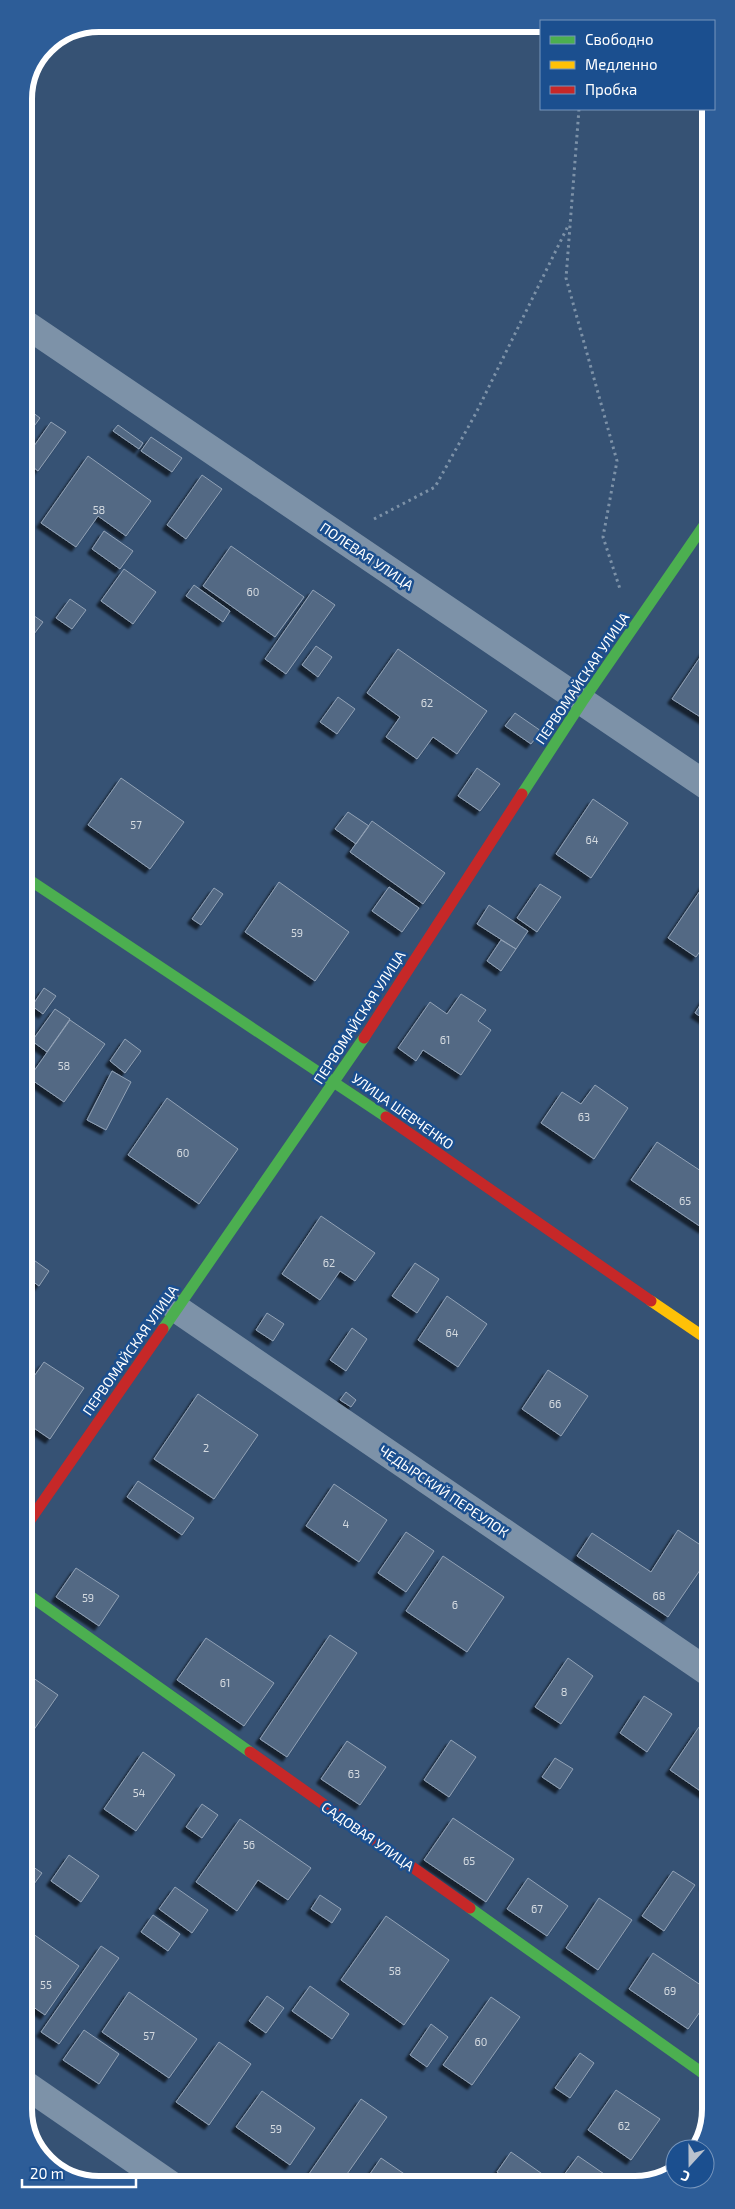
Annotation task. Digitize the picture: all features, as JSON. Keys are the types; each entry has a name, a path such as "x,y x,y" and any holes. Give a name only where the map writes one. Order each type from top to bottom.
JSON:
{"street":[{"name":"ПОЛЕВАЯ УЛИЦА","path":"32,328 702,783"},
{"name":"ПЕРВОМАЙСКАЯ УЛИЦА","path":"32,1507 176,1309 335,1082 582,702 702,528"},
{"name":"УЛИЦА ШЕВЧЕНКО","path":"32,882 335,1082 702,1335"},
{"name":"ЧЕДЫРСКИЙ ПЕРЕУЛОК","path":"176,1309 702,1668"},
{"name":"САДОВАЯ УЛИЦА","path":"32,1597 702,2073"},
{"path":"32,2089 158,2176"}],"path":[{"path":"579,110 566,278 617,461 603,537 633,629"},
{"path":"348,542 360,526 435,487 476,413 570,221"}],"building":[{"path":"32,412 40,418 32,429"},
{"path":"51,422 66,432 38,471 32,466 32,449"},
{"path":"118,425 143,443 139,449 113,431"},
{"path":"151,437 182,458 172,472 141,451"},
{"path":"88,456 151,501 126,536 98,516 76,547 41,523"},
{"path":"202,475 222,489 186,539 167,525"},
{"path":"104,531 133,551 120,569 92,549"},
{"path":"231,546 304,597 275,637 203,586"},
{"path":"124,569 156,592 133,624 101,601"},
{"path":"194,585 230,611 223,622 186,596"},
{"path":"313,590 335,605 286,674 265,659"},
{"path":"70,599 86,610 72,629 56,618"},
{"path":"32,614 43,622 34,634 32,633"},
{"path":"316,646 332,657 318,677 302,665"},
{"path":"398,649 487,711 457,754 433,737 417,759 386,737 400,717 367,693"},
{"path":"702,654 702,718 672,699"},
{"path":"338,697 355,709 337,734 320,722"},
{"path":"515,713 541,731 531,744 505,726"},
{"path":"477,768 500,784 480,811 458,796"},
{"path":"121,778 184,822 150,869 88,825"},
{"path":"593,799 628,823 591,878 556,854"},
{"path":"348,812 369,826 356,844 335,829"},
{"path":"372,821 445,873 423,904 350,852"},
{"path":"279,882 349,932 315,981 245,932"},
{"path":"540,884 561,897 537,932 517,918"},
{"path":"389,887 419,908 402,932 372,911"},
{"path":"214,888 223,894 201,925 192,919"},
{"path":"702,888 702,948 696,957 668,938"},
{"path":"489,905 528,931 516,949 477,924"},
{"path":"501,940 516,949 501,971 487,961"},
{"path":"44,988 56,996 43,1014 32,1006"},
{"path":"461,994 486,1010 478,1021 491,1030 461,1075 423,1050 416,1061 398,1048 430,1002 447,1014"},
{"path":"702,1002 702,1018 695,1013"},
{"path":"55,1009 70,1019 47,1052 32,1041"},
{"path":"70,1020 105,1044 64,1102 32,1080 32,1074"},
{"path":"125,1039 141,1051 125,1073 110,1061"},
{"path":"112,1071 131,1082 106,1130 87,1120"},
{"path":"595,1085 628,1108 594,1159 541,1123 562,1092 581,1104"},
{"path":"167,1098 238,1149 199,1204 128,1155"},
{"path":"657,1142 702,1172 702,1228 631,1180"},
{"path":"321,1216 375,1253 355,1281 340,1271 320,1300 282,1274"},
{"path":"32,1259 49,1271 39,1286 32,1281"},
{"path":"415,1263 439,1279 417,1313 392,1296"},
{"path":"447,1296 487,1324 458,1367 418,1340"},
{"path":"267,1313 284,1324 273,1341 256,1330"},
{"path":"352,1328 367,1339 346,1371 330,1360"},
{"path":"44,1362 84,1388 50,1439 32,1427 32,1379"},
{"path":"548,1370 588,1396 561,1436 522,1409"},
{"path":"346,1392 356,1400 351,1407 340,1400"},
{"path":"198,1394 258,1435 214,1499 154,1459"},
{"path":"138,1481 194,1518 182,1535 127,1497"},
{"path":"334,1484 387,1520 359,1562 306,1526"},
{"path":"678,1530 702,1546 702,1567 668,1617 577,1556 592,1533 651,1572"},
{"path":"406,1532 434,1551 406,1592 378,1573"},
{"path":"443,1556 504,1597 467,1652 406,1611"},
{"path":"76,1568 119,1596 99,1626 56,1597"},
{"path":"330,1635 357,1653 287,1757 260,1739"},
{"path":"206,1638 274,1683 244,1726 177,1680"},
{"path":"568,1658 593,1676 561,1724 535,1707"},
{"path":"32,1677 58,1695 32,1732"},
{"path":"644,1696 672,1714 647,1752 620,1733"},
{"path":"699,1727 702,1729 702,1792 670,1770"},
{"path":"451,1740 476,1757 449,1797 424,1780"},
{"path":"347,1741 386,1767 360,1805 321,1779"},
{"path":"143,1752 175,1775 136,1831 104,1809"},
{"path":"555,1758 573,1769 560,1789 542,1777"},
{"path":"202,1804 218,1815 202,1838 186,1827"},
{"path":"453,1818 514,1859 486,1902 424,1860"},
{"path":"240,1819 311,1868 288,1900 258,1880 237,1911 196,1882"},
{"path":"69,1855 99,1876 81,1902 51,1881"},
{"path":"32,1866 42,1873 32,1887"},
{"path":"673,1871 695,1885 664,1931 642,1916"},
{"path":"528,1878 568,1906 547,1936 507,1909"},
{"path":"175,1887 208,1910 192,1933 159,1909"},
{"path":"320,1895 341,1909 332,1923 311,1909"},
{"path":"599,1898 632,1920 598,1970 566,1948"},
{"path":"153,1915 180,1934 168,1951 141,1932"},
{"path":"386,1916 449,1960 404,2025 341,1980"},
{"path":"32,1933 79,1966 45,2015 32,2006"},
{"path":"101,1946 119,1958 59,2044 41,2032"},
{"path":"653,1953 702,1986 702,2009 688,2029 629,1989"},
{"path":"310,1986 349,2014 332,2039 292,2011"},
{"path":"129,1992 197,2039 169,2078 102,2032"},
{"path":"267,1996 284,2008 266,2033 249,2021"},
{"path":"491,1997 520,2017 472,2085 443,2065"},
{"path":"431,2024 448,2037 427,2067 410,2055"},
{"path":"84,2030 119,2054 99,2084 63,2060"},
{"path":"219,2042 251,2064 209,2125 176,2102"},
{"path":"580,2053 594,2063 570,2098 555,2088"},
{"path":"616,2090 660,2119 631,2160 588,2130"},
{"path":"262,2091 315,2128 290,2165 236,2127"},
{"path":"361,2099 387,2117 346,2176 308,2176"},
{"path":"511,2152 545,2176 502,2176 497,2172"},
{"path":"578,2156 607,2176 563,2176"},
{"path":"381,2158 407,2176 369,2176"}],"traffic: fast":[{"path":"522,794 582,702 702,528"},
{"path":"32,882 386,1117"},
{"path":"163,1329 364,1038"},
{"path":"32,1597 250,1752"},
{"path":"470,1908 702,2073"}],"traffic: slow":[{"path":"651,1301 702,1336"}],"traffic: jam":[{"path":"364,1038 522,794"},
{"path":"386,1117 651,1301"},
{"path":"32,1517 163,1329"},
{"path":"250,1752 470,1908"}]}
